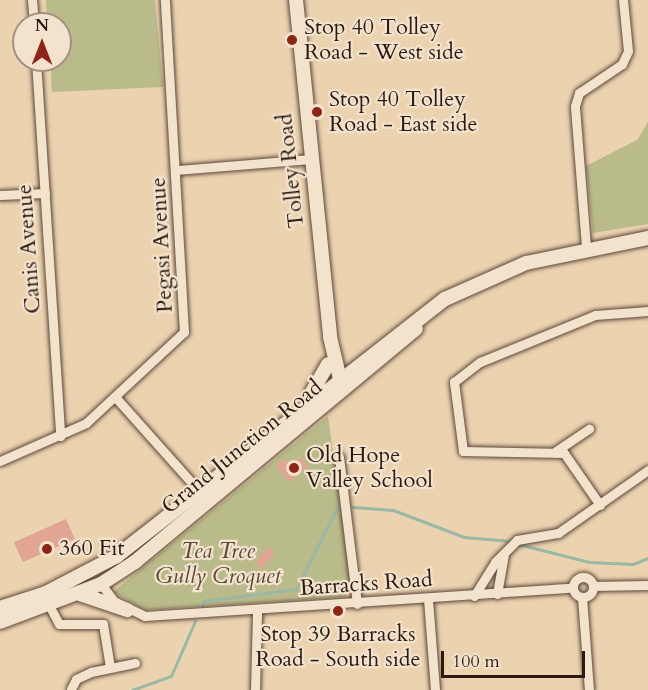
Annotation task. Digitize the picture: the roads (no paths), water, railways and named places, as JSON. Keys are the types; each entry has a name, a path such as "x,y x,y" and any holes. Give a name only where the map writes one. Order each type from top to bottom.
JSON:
{"main road":[{"name":"Tolley Road","path":"296,0 310,159 332,360 343,384"},
{"name":"Grand Junction Road","path":"0,608 93,571 203,496 260,442 343,384 363,360 426,311 462,291 526,263 586,247 648,238"},
{"name":"Grand Junction Road","path":"0,622 50,607 101,584 203,496 462,291"},
{"path":"260,442 321,384 332,360 363,360"},
{"path":"93,571 101,584"},
{"path":"80,594 127,610"}],"street":[{"name":"Pegasi Avenue","path":"0,461 60,436 117,399 184,332 177,170 165,0"},
{"path":"586,247 575,106 579,93 622,64 628,51 623,0"},
{"name":"Canis Avenue","path":"37,72 60,436"},
{"path":"177,170 310,159"},
{"path":"0,195 45,193"},
{"path":"600,505 564,453 556,451 487,455 463,451 453,397 459,374 595,315 648,311"},
{"path":"117,399 203,496"},
{"path":"556,451 589,429"},
{"path":"339,457 357,604"},
{"path":"474,596 506,548 517,540 558,533 648,470"},
{"path":"497,594 506,548"},
{"name":"Barracks Road","path":"127,610 144,616 257,611 474,596 572,588 582,577 593,586"},
{"path":"101,584 127,610"},
{"path":"582,597 593,586 648,585"},
{"path":"572,588 582,597 589,690"},
{"path":"428,599 435,690"},
{"path":"50,607 59,624 103,624 110,667"},
{"path":"255,690 257,611"},
{"path":"71,689 76,680 110,667 135,663"}],"waterway":[{"path":"353,507 393,510 464,537 502,540 589,562 633,564 648,558"},
{"path":"202,606 204,601 296,589 337,508"},
{"path":"132,690 171,676 195,621"}],"place":[{"name":"Stop 40 Tolley Road - West side","path":"292,40"},
{"name":"Stop 40 Tolley Road - East side","path":"317,112"},
{"name":"Old Hope Valley School","path":"294,468"},
{"name":"360 Fit","path":"47,549"},
{"name":"Stop 39 Barracks Road - South side","path":"338,611"}],"park label":[{"name":"Tea Tree Gully Croquet","path":"218,564"}]}
